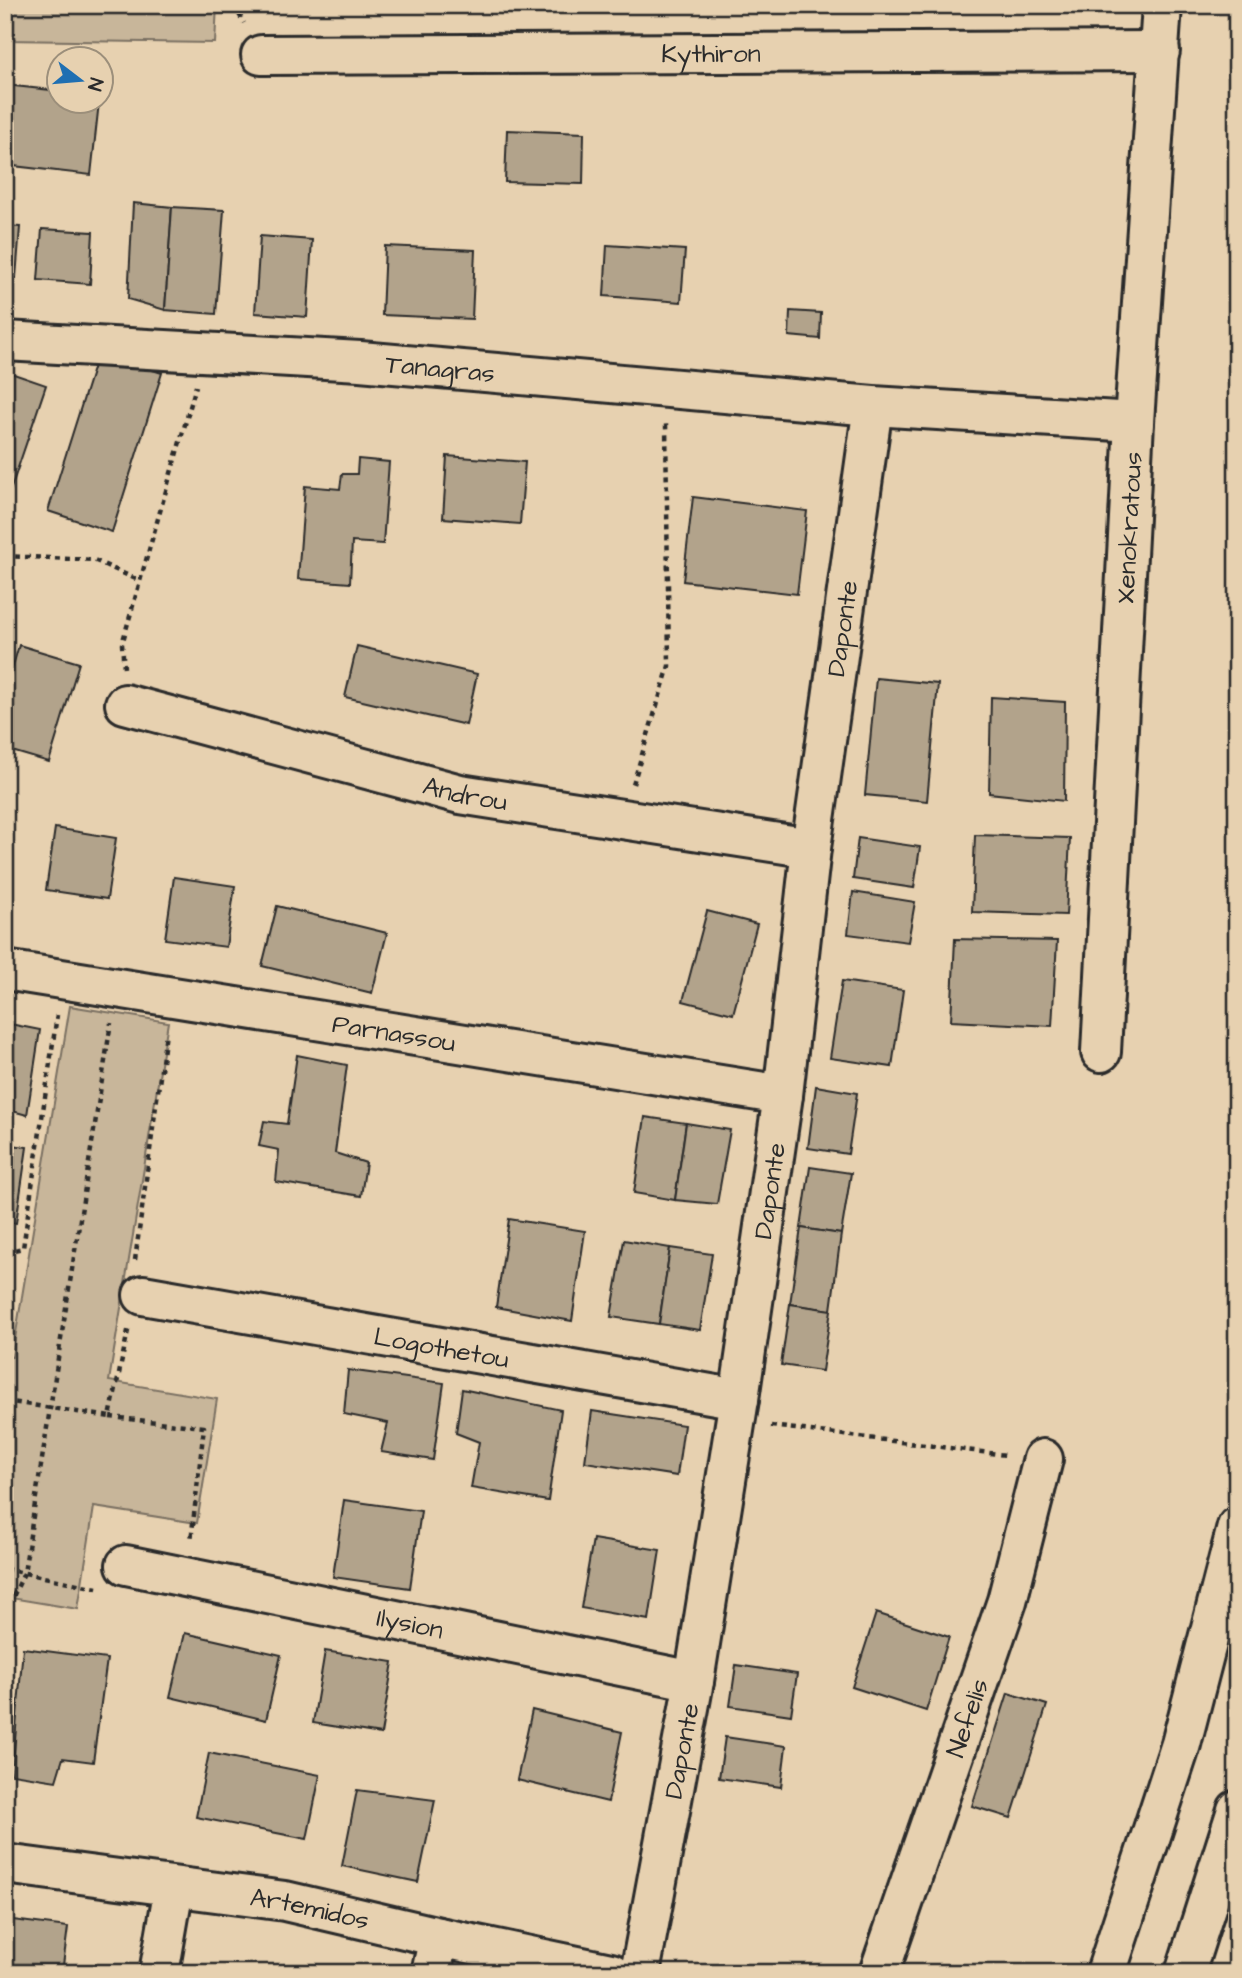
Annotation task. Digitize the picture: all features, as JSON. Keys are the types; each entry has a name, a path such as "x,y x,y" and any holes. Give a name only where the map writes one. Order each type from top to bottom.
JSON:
{"main road":[{"name":"Xenokratous","path":"1101,1052 1134,422 1162,5"},
{"name":"Kythiron","path":"261,55 1160,51"},
{"name":"Tanagras","path":"5,341 360,361 873,406 1134,422"},
{"name":"Daponte","path":"640,1973 694,1681 737,1410 783,1095 811,848 873,406"},
{"name":"Androu","path":"125,704 460,794 811,848"},
{"name":"Parnassou","path":"5,970 783,1095"},
{"name":"Logothetou","path":"143,1295 737,1410"},
{"name":"Nefelis","path":"879,1973 1007,1601 1043,1459"},
{"path":"1106,1973 1181,1744 1237,1527"},
{"name":"Ilysion","path":"126,1564 694,1681"},
{"path":"1185,1973 1237,1810"},
{"name":"Artemidos","path":"5,1864 285,1901 435,1955 611,1973"},
{"path":"159,1973 174,1887"}],"path":[{"path":"125,704 122,644 205,352"},
{"path":"623,819 669,666 666,388"},
{"path":"5,556 94,561 140,581"},
{"path":"5,1252 23,1248 62,979"},
{"path":"5,1614 23,1573 117,988"},
{"path":"110,1417 131,1317 143,1295 134,1274 171,997"},
{"path":"5,1401 110,1417 204,1427 187,1577"},
{"path":"737,1410 1043,1459"},
{"path":"5,1569 101,1589 126,1564"}],"shaded area":[{"path":"5,5 217,5 215,43 5,40"},
{"path":"70,1006 168,1022 109,1381 217,1399 197,1523 94,1507 78,1609 5,1597 5,1357 12,1357"}],"building":[{"path":"5,85 46,89 46,116 97,116 91,175 5,165"},
{"path":"507,130 584,133 583,184 505,182"},
{"path":"133,203 172,207 165,310 128,299"},
{"path":"172,207 224,210 216,314 165,310"},
{"path":"5,226 20,227 16,278 5,277"},
{"path":"42,229 93,232 90,284 38,280"},
{"path":"260,236 312,240 307,317 255,313"},
{"path":"607,245 685,250 681,302 604,296"},
{"path":"385,246 475,250 472,319 382,315"},
{"path":"790,311 821,313 820,339 789,336"},
{"path":"98,353 162,373 112,532 48,511"},
{"path":"5,371 46,385 5,506"},
{"path":"447,456 525,462 520,524 443,518"},
{"path":"358,459 389,462 383,544 352,542 350,583 298,579 305,486 340,489 342,474 357,474"},
{"path":"693,497 807,511 797,594 683,581"},
{"path":"19,645 79,663 49,762 5,749 5,693"},
{"path":"357,646 477,674 466,725 345,697"},
{"path":"876,678 938,684 927,801 865,795"},
{"path":"991,697 1065,702 1064,801 989,793"},
{"path":"55,828 116,838 107,899 46,890"},
{"path":"975,835 1070,838 1066,915 972,912"},
{"path":"858,838 920,847 914,888 853,879"},
{"path":"174,877 235,886 226,947 165,939"},
{"path":"853,892 915,902 908,942 848,934"},
{"path":"277,906 387,933 372,993 262,966"},
{"path":"707,911 757,924 733,1014 683,1001"},
{"path":"955,939 1057,941 1052,1026 951,1021"},
{"path":"842,981 903,990 892,1067 830,1058"},
{"path":"5,1023 40,1030 27,1115 5,1109"},
{"path":"297,1055 347,1065 335,1153 366,1163 361,1196 276,1182 279,1150 259,1146 264,1121 287,1124"},
{"path":"816,1086 857,1093 848,1154 808,1148"},
{"path":"645,1117 686,1123 675,1200 634,1193"},
{"path":"686,1123 730,1130 717,1204 675,1200"},
{"path":"5,1144 27,1147 16,1223 5,1222"},
{"path":"810,1167 851,1173 841,1234 801,1228"},
{"path":"509,1219 585,1231 572,1321 496,1307"},
{"path":"801,1228 841,1234 831,1310 790,1304"},
{"path":"624,1240 670,1248 659,1324 611,1317"},
{"path":"670,1248 712,1254 700,1330 659,1324"},
{"path":"790,1304 831,1310 822,1371 781,1365"},
{"path":"348,1370 444,1383 433,1460 381,1452 388,1423 344,1414"},
{"path":"462,1389 561,1410 548,1501 471,1488 479,1442 456,1433"},
{"path":"592,1411 684,1425 677,1476 585,1462"},
{"path":"344,1500 421,1511 410,1588 333,1577"},
{"path":"593,1539 660,1550 649,1620 581,1608"},
{"path":"876,1613 949,1637 926,1711 852,1687"},
{"path":"185,1633 281,1655 266,1720 170,1697"},
{"path":"23,1648 107,1659 93,1762 63,1758 56,1781 12,1774"},
{"path":"325,1651 393,1662 381,1734 313,1723"},
{"path":"736,1665 797,1674 791,1715 730,1706"},
{"path":"1008,1693 1047,1705 1011,1818 972,1806"},
{"path":"532,1710 622,1732 608,1802 517,1780"},
{"path":"725,1737 786,1746 781,1787 719,1778"},
{"path":"209,1753 320,1775 307,1839 196,1817"},
{"path":"357,1790 435,1800 418,1882 342,1866"},
{"path":"5,1919 68,1927 62,1973 5,1973"}]}
